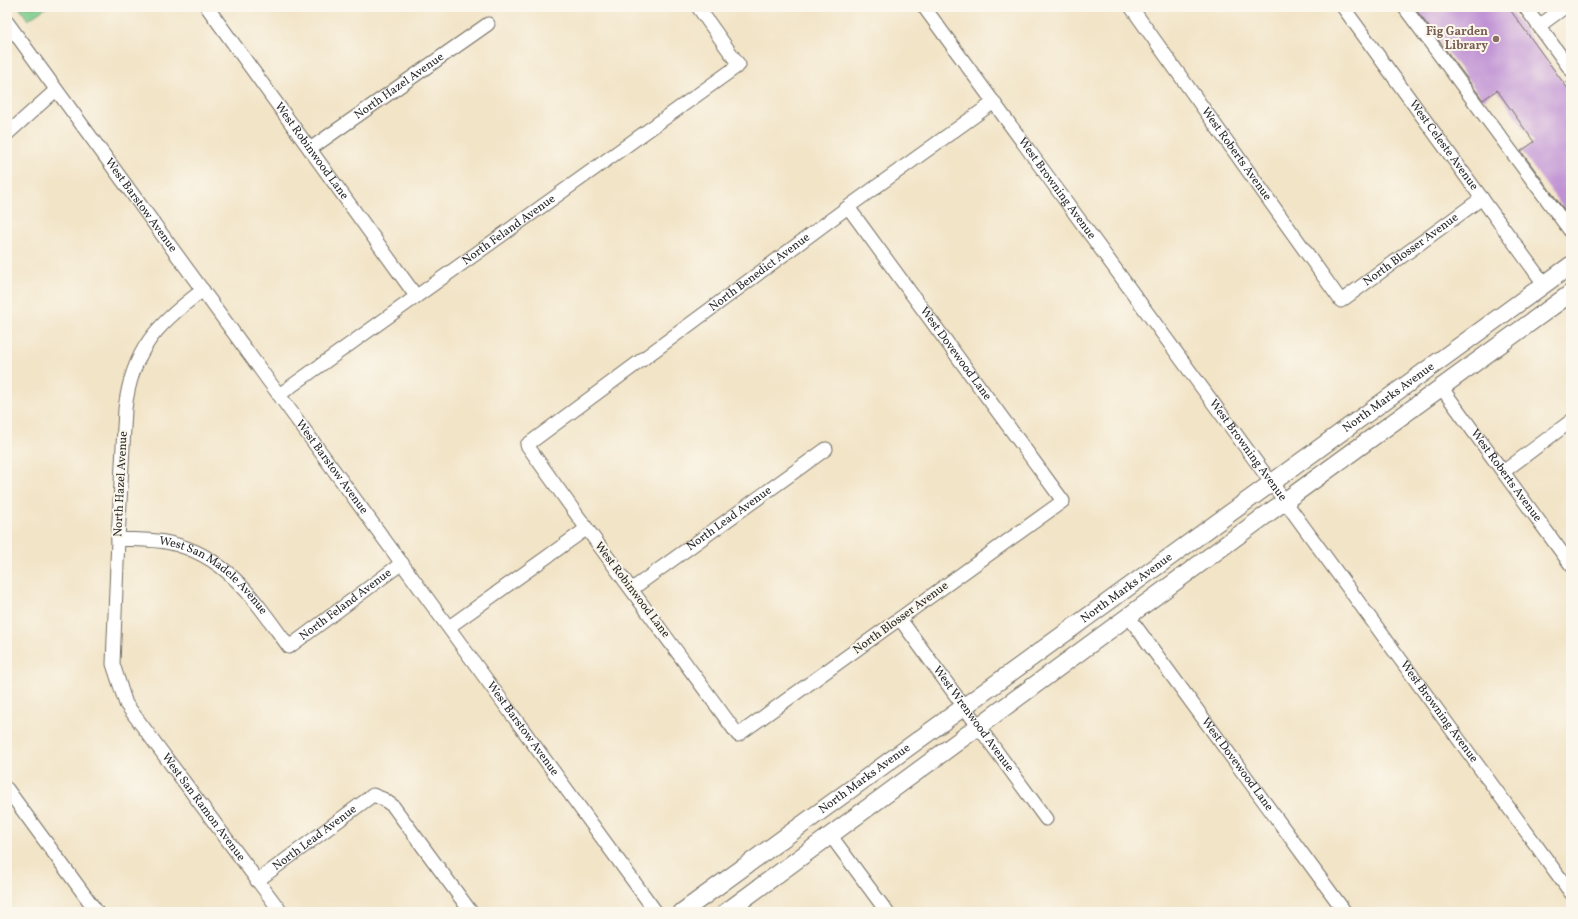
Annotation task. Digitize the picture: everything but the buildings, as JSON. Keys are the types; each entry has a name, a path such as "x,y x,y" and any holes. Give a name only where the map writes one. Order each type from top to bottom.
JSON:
{"main road":[{"name":"North Marks Avenue","path":"682,912 764,854 963,706 1571,265"},
{"path":"1489,352 1496,335 1538,303 1544,295 1544,284"},
{"name":"North Marks Avenue","path":"726,912 1129,617 1284,501 1571,293"}],"street":[{"name":"West Robinwood Lane","path":"207,7 416,296"},
{"name":"North Feland Avenue","path":"279,395 739,65 698,7"},
{"name":"West Browning Avenue","path":"924,7 1571,893"},
{"name":"West Roberts Avenue","path":"1130,7 1341,301"},
{"name":"West Celeste Avenue","path":"1342,7 1544,284"},
{"path":"1404,7 1571,232"},
{"path":"1525,7 1539,26 1566,53 1571,70"},
{"path":"1539,26 1565,7"},
{"name":"West Barstow Avenue","path":"7,22 656,912"},
{"name":"North Hazel Avenue","path":"310,150 488,24"},
{"path":"7,134 56,90"},
{"name":"North Benedict Avenue","path":"527,445 848,207 994,102"},
{"name":"North Blosser Avenue","path":"1341,301 1482,198"},
{"name":"West Dovewood Lane","path":"848,207 1063,501"},
{"name":"North Hazel Avenue","path":"126,704 113,664 118,539 127,389 132,372 147,344 164,321 203,290"},
{"name":"West Roberts Avenue","path":"1441,387 1571,566"},
{"path":"1503,472 1571,421"},
{"name":"West Robinwood Lane","path":"527,445 586,529 632,589 738,736"},
{"name":"North Lead Avenue","path":"632,589 826,449"},
{"name":"North Blosser Avenue","path":"738,736 1063,501"},
{"path":"449,627 586,529"},
{"name":"West San Madele Avenue","path":"118,539 152,540 170,543 205,556 224,568 251,595 289,647"},
{"name":"North Feland Avenue","path":"289,647 402,563"},
{"name":"West Dovewood Lane","path":"1129,617 1345,912"},
{"name":"West Wrenwood Avenue","path":"900,619 978,728 1046,819"},
{"name":"West San Ramon Avenue","path":"126,704 280,912"},
{"path":"7,789 93,910"},
{"name":"North Lead Avenue","path":"257,881 373,796 383,799 393,806 471,912"},
{"path":"831,836 887,912"}],"green space":[{"path":"19,7 47,7 28,20"}],"place":[{"name":"Fig Garden Library","path":"1496,39"}]}
